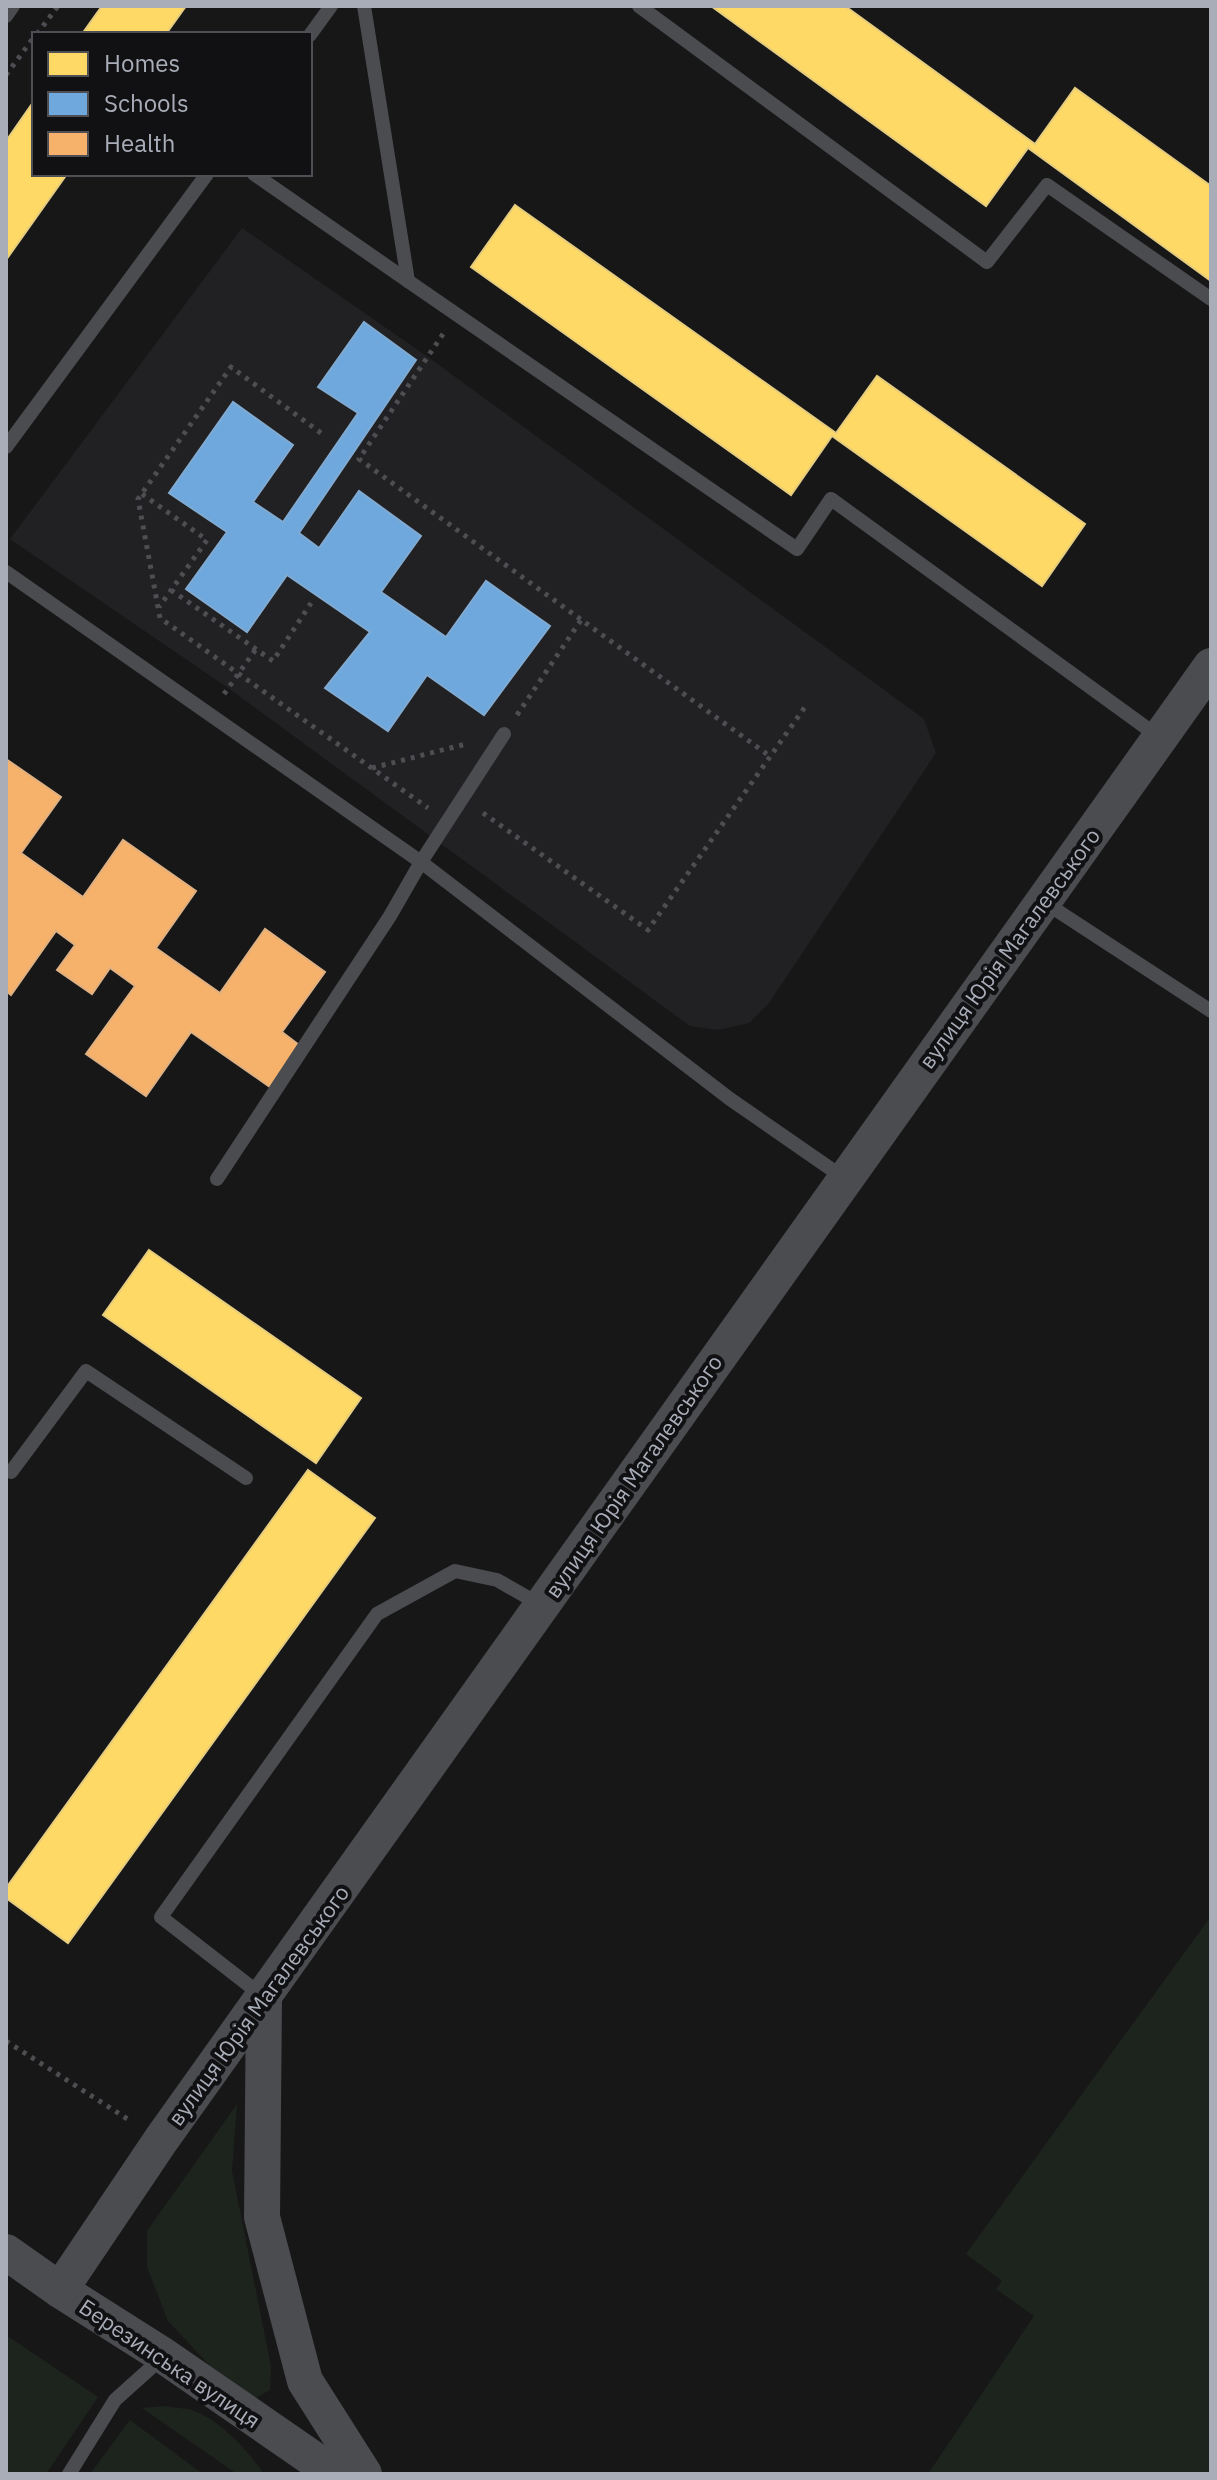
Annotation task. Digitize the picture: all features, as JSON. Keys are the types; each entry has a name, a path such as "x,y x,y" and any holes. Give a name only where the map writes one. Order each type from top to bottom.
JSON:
{"street":[{"name":"вулиця Юрія Магалевського","path":"60,2290 161,2140 1211,666"},
{"path":"264,1997 262,2217 305,2381 364,2474"},
{"name":"Березинська вулиця","path":"6,2252 335,2474"}],"lane":[{"path":"6,16 13,6"},
{"path":"312,32 331,6"},
{"path":"364,6 408,281"},
{"path":"639,6 987,262 1047,185 1211,299"},
{"path":"6,447 206,176"},
{"path":"257,176 797,549 831,499 1161,738"},
{"path":"6,572 421,862 730,1099 844,1178"},
{"path":"217,1179 390,916 504,734"},
{"path":"1042,901 1211,1011"},
{"path":"8,1473 86,1371 246,1478"},
{"path":"264,1997 161,1917 377,1614 455,1571 497,1580 541,1605"},
{"path":"69,2474 115,2400 164,2356"}],"path":[{"path":"38,32 58,6"},
{"path":"6,75 32,40"},
{"path":"457,315 359,459 771,757"},
{"path":"321,433 231,367 138,499 160,618 447,822"},
{"path":"142,494 207,540 158,608"},
{"path":"171,590 273,661 311,603"},
{"path":"372,768 504,734 581,620"},
{"path":"209,714 256,649"},
{"path":"462,798 648,930 805,707"},
{"path":"6,2041 161,2140"}],"shaded area":[{"path":"242,228 428,357 924,719 936,753 769,1003 749,1023 718,1030 690,1026 228,688 10,539"},
{"path":"1211,1916 1211,2474 928,2474 1034,2316 996,2289 1002,2281 966,2254"},
{"path":"237,2104 232,2171 271,2366 270,2390 256,2398 210,2366 168,2321 147,2267 147,2231"},
{"path":"6,2335 98,2397 46,2474 6,2474"},
{"path":"166,2406 192,2410 213,2421 242,2446 264,2474 237,2474 142,2408"},
{"path":"130,2420 203,2474 90,2474"}],"building: Homes":[{"path":"102,6 186,6 167,32 83,32"},
{"path":"711,6 845,6 1035,144 1075,88 1211,186 1211,281 1028,148 986,206"},
{"path":"32,104 32,176 66,176 6,260 6,141"},
{"path":"515,205 836,433 877,376 1085,524 1042,586 832,436 791,495 471,267"},
{"path":"149,1250 361,1398 316,1463 103,1315"},
{"path":"308,1470 375,1518 68,1943 6,1898 6,1888"}],"building: Schools":[{"path":"364,322 416,360 299,533 319,548 359,491 421,536 381,592 446,637 486,581 550,626 484,715 427,675 388,731 325,688 370,632 287,575 247,632 186,589 227,532 169,493 233,402 293,445 253,502 283,522 358,413 318,387"}],"building: Health":[{"path":"6,759 61,797 21,853 83,897 123,840 196,891 156,948 220,993 265,929 325,972 282,1032 299,1045 270,1087 191,1032 146,1096 86,1054 135,986 110,968 92,994 57,970 75,945 56,931 11,995 6,991"}]}
